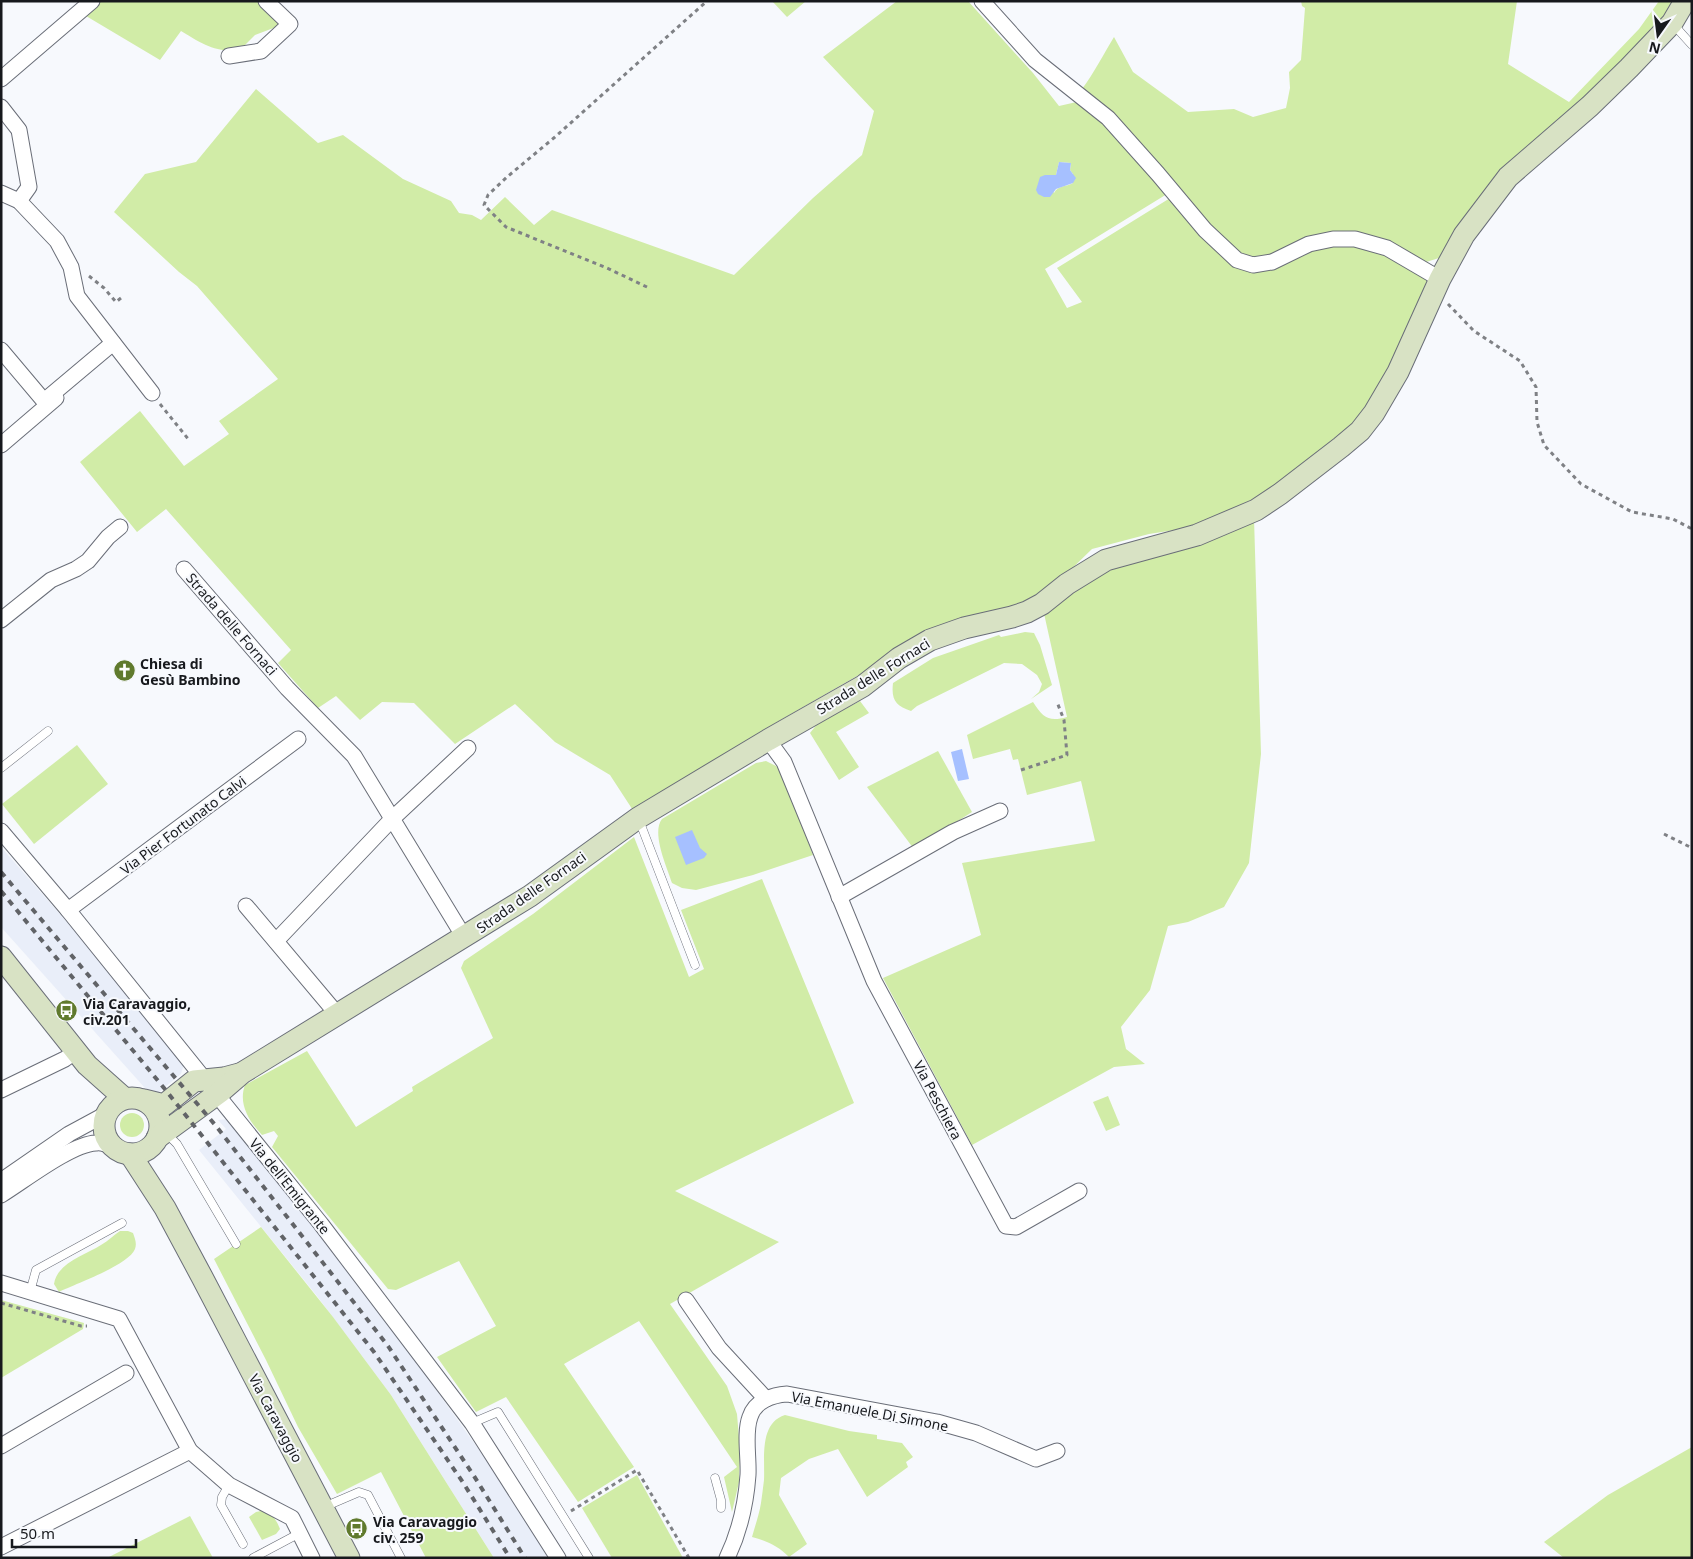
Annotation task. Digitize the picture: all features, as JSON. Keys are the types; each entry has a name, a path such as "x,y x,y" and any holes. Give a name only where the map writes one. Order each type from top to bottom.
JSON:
{"street":[{"path":"1,79 92,1"},
{"path":"229,56 261,52 290,24 266,1"},
{"path":"982,1 1035,60 1108,118 1205,230 1237,260 1253,265 1272,262 1309,244 1333,239 1355,238 1387,248 1438,283"},
{"name":"Strada delle Fornaci","path":"159,1139 210,1087 242,1073 530,896 638,818 865,684 898,658 930,640 964,628 1027,612 1042,604 1067,584 1106,560 1198,535 1256,510 1341,447 1360,431 1374,413 1398,372 1438,283 1464,235 1508,177 1590,106 1672,23 1686,1"},
{"path":"1,107 19,130 29,187 19,201"},
{"path":"1,193 19,201 57,241 71,267 77,296 152,393"},
{"path":"1,350 44,401 115,345"},
{"path":"1,445 115,345"},
{"path":"1,620 51,580 76,569 88,561 108,537 120,527"},
{"name":"Strada delle Fornaci","path":"184,569 287,688 354,756 464,937"},
{"name":"Via Pier Fortunato Calvi","path":"68,910 298,739"},
{"name":"Via Peschiera","path":"768,740 784,762 874,981 1006,1226 1016,1227 1079,1191"},
{"path":"276,941 393,818 468,748"},
{"path":"839,897 953,832 1000,812"},
{"name":"Via dell'Emigrante","path":"1,831 68,910 321,1224 472,1424 558,1558"},
{"path":"246,906 337,1014"},
{"path":"1,957 120,1106"},
{"path":"1,1090 65,1059 82,1058"},
{"name":"Strada delle Fornaci","path":"120,1106 164,1104 194,1081 210,1087"},
{"path":"120,1106 104,1120 104,1132 106,1138 122,1151"},
{"path":"1,1181 69,1134 120,1106 152,1106 158,1114 159,1139 146,1150 122,1151 100,1143 76,1148 1,1195"},
{"name":"Via Caravaggio","path":"159,1139 158,1176 168,1207 191,1249 202,1277"},
{"name":"Via Caravaggio","path":"122,1151 164,1208 349,1558"},
{"path":"1,1283 119,1318 190,1451 229,1485 292,1518 312,1558"},
{"path":"686,1300 719,1348 766,1399 753,1410 749,1417 748,1476 742,1517 727,1558"},
{"path":"1,1446 126,1373"},
{"name":"Via Emanuele Di Simone","path":"766,1399 775,1395 787,1394 937,1422 976,1434 1036,1459 1057,1451"},
{"path":"1,1547 190,1451"}],"lane":[{"path":"1672,23 1692,45"},
{"path":"1,437 44,401"},
{"path":"1,768 48,731"},
{"path":"638,818 695,965"},
{"path":"159,1139 177,1144 236,1244"},
{"path":"30,1292 36,1270 122,1223"},
{"path":"472,1424 498,1412 589,1558"},
{"path":"715,1478 721,1500 721,1508"},
{"path":"229,1485 222,1496 221,1505 243,1544"},
{"path":"323,1508 359,1492 368,1495 401,1558"},
{"path":"253,1558 300,1533"}],"path":[{"path":"647,286 506,228 484,205 488,195 507,177 555,137 707,1"},
{"path":"86,274 104,288 116,302 121,298"},
{"path":"1438,283 1454,312 1474,331 1520,361 1536,386 1537,422 1544,446 1581,484 1632,512 1673,519 1692,529"},
{"path":"152,393 189,440"},
{"path":"1021,770 1067,755 1064,720 1057,702"},
{"path":"1664,834 1692,848"},
{"path":"1,1303 83,1326 90,1325"},
{"path":"578,1507 637,1470 689,1558"}],"shaded area":[{"path":"1,847 66,921 184,1064 181,1074 159,1092 145,1088 1,927"},
{"path":"229,1119 364,1289 497,1475 548,1558 494,1558 391,1395 317,1296 199,1150 226,1129 218,1120"}],"green space":[{"path":"95,1 266,1 284,24 255,35 238,52 208,46 181,31 160,60 81,13"},
{"path":"772,1 806,1 787,17"},
{"path":"897,1 968,1 1033,73 1059,106 1081,101 1153,175 1167,194 1045,269 1067,308 1082,302 1057,268 1175,195 1082,89 1114,37 1133,72 1188,112 1234,109 1253,117 1286,108 1290,88 1289,72 1301,60 1305,8 1302,6 1301,1 1517,1 1508,64 1569,102 1639,29 1659,1 1677,1 1667,16 1439,258 1423,263 1440,279 1370,410 1254,505 1194,527 1149,534 1092,549 1055,585 1029,603 915,636 890,657 772,725 638,818 610,775 555,742 515,704 455,744 414,703 382,702 360,720 336,696 318,708 278,663 291,650 166,509 137,532 80,462 140,411 184,466 229,434 219,421 278,379 197,286 179,272 114,212 145,174 196,162 256,89 318,143 343,135 403,179 451,201 459,213 472,215 481,220 505,197 534,225 552,210 734,275 813,198 862,155 874,111 823,57","holes":["1059,162 1071,163 1070,170 1073,174 1073,183 1060,187 1054,193 1045,175 1056,175"]},
{"path":"1254,518 1261,754 1249,863 1224,907 1188,922 1168,926 1150,990 1121,1027 1126,1049 1145,1064 1114,1067 972,1145 883,978 981,935 962,863 1095,841 1081,781 1027,795 1018,759 1013,760 1010,749 973,759 967,735 1033,702 1043,715 1051,719 1067,717 1043,609 1119,561"},
{"path":"1025,632 1034,633 1040,645 1052,685 1031,699 1039,692 1042,684 1037,675 1022,664 1004,663 917,706 911,711 898,704 894,698 893,683 933,658 999,635 1001,637"},
{"path":"860,701 869,713 836,732 859,767 839,780 810,733 818,723"},
{"path":"77,745 108,784 34,844 2,804"},
{"path":"938,751 972,812 914,849 867,787"},
{"path":"766,761 776,766 783,773 813,855 753,875 696,890 682,888 672,883 659,841 659,825 662,819 756,763"},
{"path":"634,837 689,977 704,969 681,910 762,879 854,1103 675,1191 779,1242 670,1304 727,1386 737,1414 740,1450 739,1482 732,1512 724,1477 737,1467 639,1321 564,1364 634,1467 578,1502 506,1397 476,1412 437,1357 496,1326 459,1261 396,1290 388,1289 272,1147 278,1136 274,1131 262,1135 253,1124 246,1112 243,1099 245,1085 307,1051 356,1127 413,1091 412,1087 493,1038 461,968 464,961 533,914"},
{"path":"1108,1096 1120,1125 1106,1131 1093,1102"},
{"path":"132,1113 141,1116 144,1125 141,1134 132,1137 123,1134 120,1125 123,1116"},
{"path":"261,1227 333,1317 391,1395 494,1558 426,1558 381,1472 337,1494 298,1427 214,1259"},
{"path":"120,1231 133,1233 136,1245 131,1255 113,1268 59,1292 54,1284 60,1270"},
{"path":"1,1300 84,1323 83,1329 1,1378"},
{"path":"785,1415 849,1431 877,1435 877,1439 902,1443 913,1457 906,1462 908,1467 867,1497 838,1449 809,1459 781,1478 779,1495 807,1544 789,1557 772,1544 752,1537 761,1503 767,1433 777,1419"},
{"path":"1692,1447 1692,1558 1564,1558 1544,1542 1608,1495"},
{"path":"637,1475 683,1558 612,1558 582,1508"},
{"path":"261,1511 273,1517 280,1529 276,1534 262,1540 249,1517"},
{"path":"190,1516 213,1558 107,1558"}],"water":[{"path":"1059,162 1071,163 1070,170 1076,178 1073,183 1056,189 1050,197 1038,194 1036,190 1040,177 1056,175"},
{"path":"962,749 969,779 958,781 951,752"},
{"path":"692,830 700,848 707,854 704,858 686,865 675,837"}],"railway":[{"path":"1,872 216,1126 388,1346 474,1476 525,1558"},
{"path":"1,891 164,1088 374,1352 464,1484 510,1558"}],"place":[{"name":"Chiesa di Gesù Bambino","path":"124,671"},
{"name":"Via Caravaggio, civ.201","path":"67,1011"},
{"name":"Via Caravaggio civ. 259","path":"357,1529"}]}
